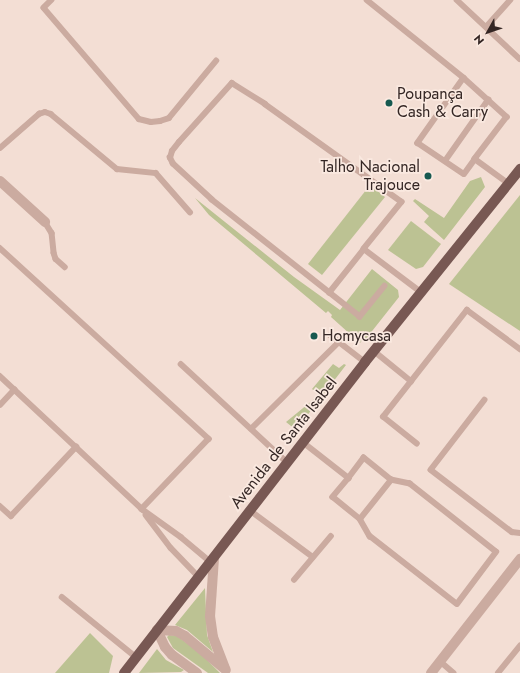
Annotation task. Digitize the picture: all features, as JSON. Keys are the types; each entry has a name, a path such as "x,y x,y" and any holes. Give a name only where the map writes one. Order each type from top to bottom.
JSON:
{"main road":[{"name":"Avenida de Santa Isabel","path":"124,673 304,443 365,362 520,169"}],"street":[{"path":"0,181 45,222"},
{"path":"431,673 520,559"},
{"path":"213,560 210,616 214,637 227,671"},
{"path":"197,673 165,647 158,630 176,632 185,636 227,671"}],"lane":[{"path":"52,0 44,8 139,119 151,122 160,122 169,118 216,61"},
{"path":"367,0 464,78 506,117 464,174 418,143 464,78"},
{"path":"457,0 520,59"},
{"path":"486,27 510,0"},
{"path":"329,293 402,202 265,104 232,83 175,147 170,158 173,164 212,200 329,293 360,317 386,286"},
{"path":"445,161 488,100"},
{"path":"0,148 39,114 45,112 51,114 117,169 156,173 190,212"},
{"path":"475,159 508,183"},
{"path":"45,222 52,233 56,259 65,267"},
{"path":"0,248 209,439 142,510"},
{"path":"364,249 421,292"},
{"path":"417,444 383,417 467,310 520,349"},
{"path":"330,336 365,362"},
{"path":"251,429 340,342"},
{"path":"374,351 412,381"},
{"path":"181,364 288,463"},
{"path":"0,376 142,510 213,560"},
{"path":"0,405 14,390"},
{"path":"485,400 430,470 512,532 520,533"},
{"path":"304,443 348,478"},
{"path":"0,506 11,516 76,447"},
{"path":"364,458 391,480 410,484 496,552 457,604 370,536 360,519 333,497 364,458"},
{"path":"360,519 391,480"},
{"path":"142,510 171,548 199,577"},
{"path":"251,511 313,558"},
{"path":"294,580 331,536"},
{"path":"62,597 136,657"},
{"path":"498,673 520,646"},
{"path":"440,661 454,673"}],"green space":[{"path":"481,177 485,187 444,240 424,222 429,216 413,201 415,199 444,218 470,181"},
{"path":"370,185 385,197 322,275 308,264"},
{"path":"520,195 520,331 449,284"},
{"path":"195,198 294,277 340,310 372,269 398,290 399,297 365,340 363,339 360,343 331,317 332,315 328,311 326,313 209,215"},
{"path":"411,221 441,244 423,267 416,269 388,250"},
{"path":"333,364 339,368 344,364 346,365 296,430 286,422 319,395 312,389"},
{"path":"205,588 207,635 213,652 187,630 175,625"},
{"path":"90,633 113,656 109,673 55,673"},
{"path":"169,635 177,636 199,652 220,673 208,673 173,648 167,637"},
{"path":"157,649 166,660 184,670 181,672 139,673"}],"place":[{"name":"Poupança Cash & Carry","path":"389,103"},
{"name":"Talho Nacional Trajouce","path":"428,176"},
{"name":"Homycasa","path":"314,336"}]}
